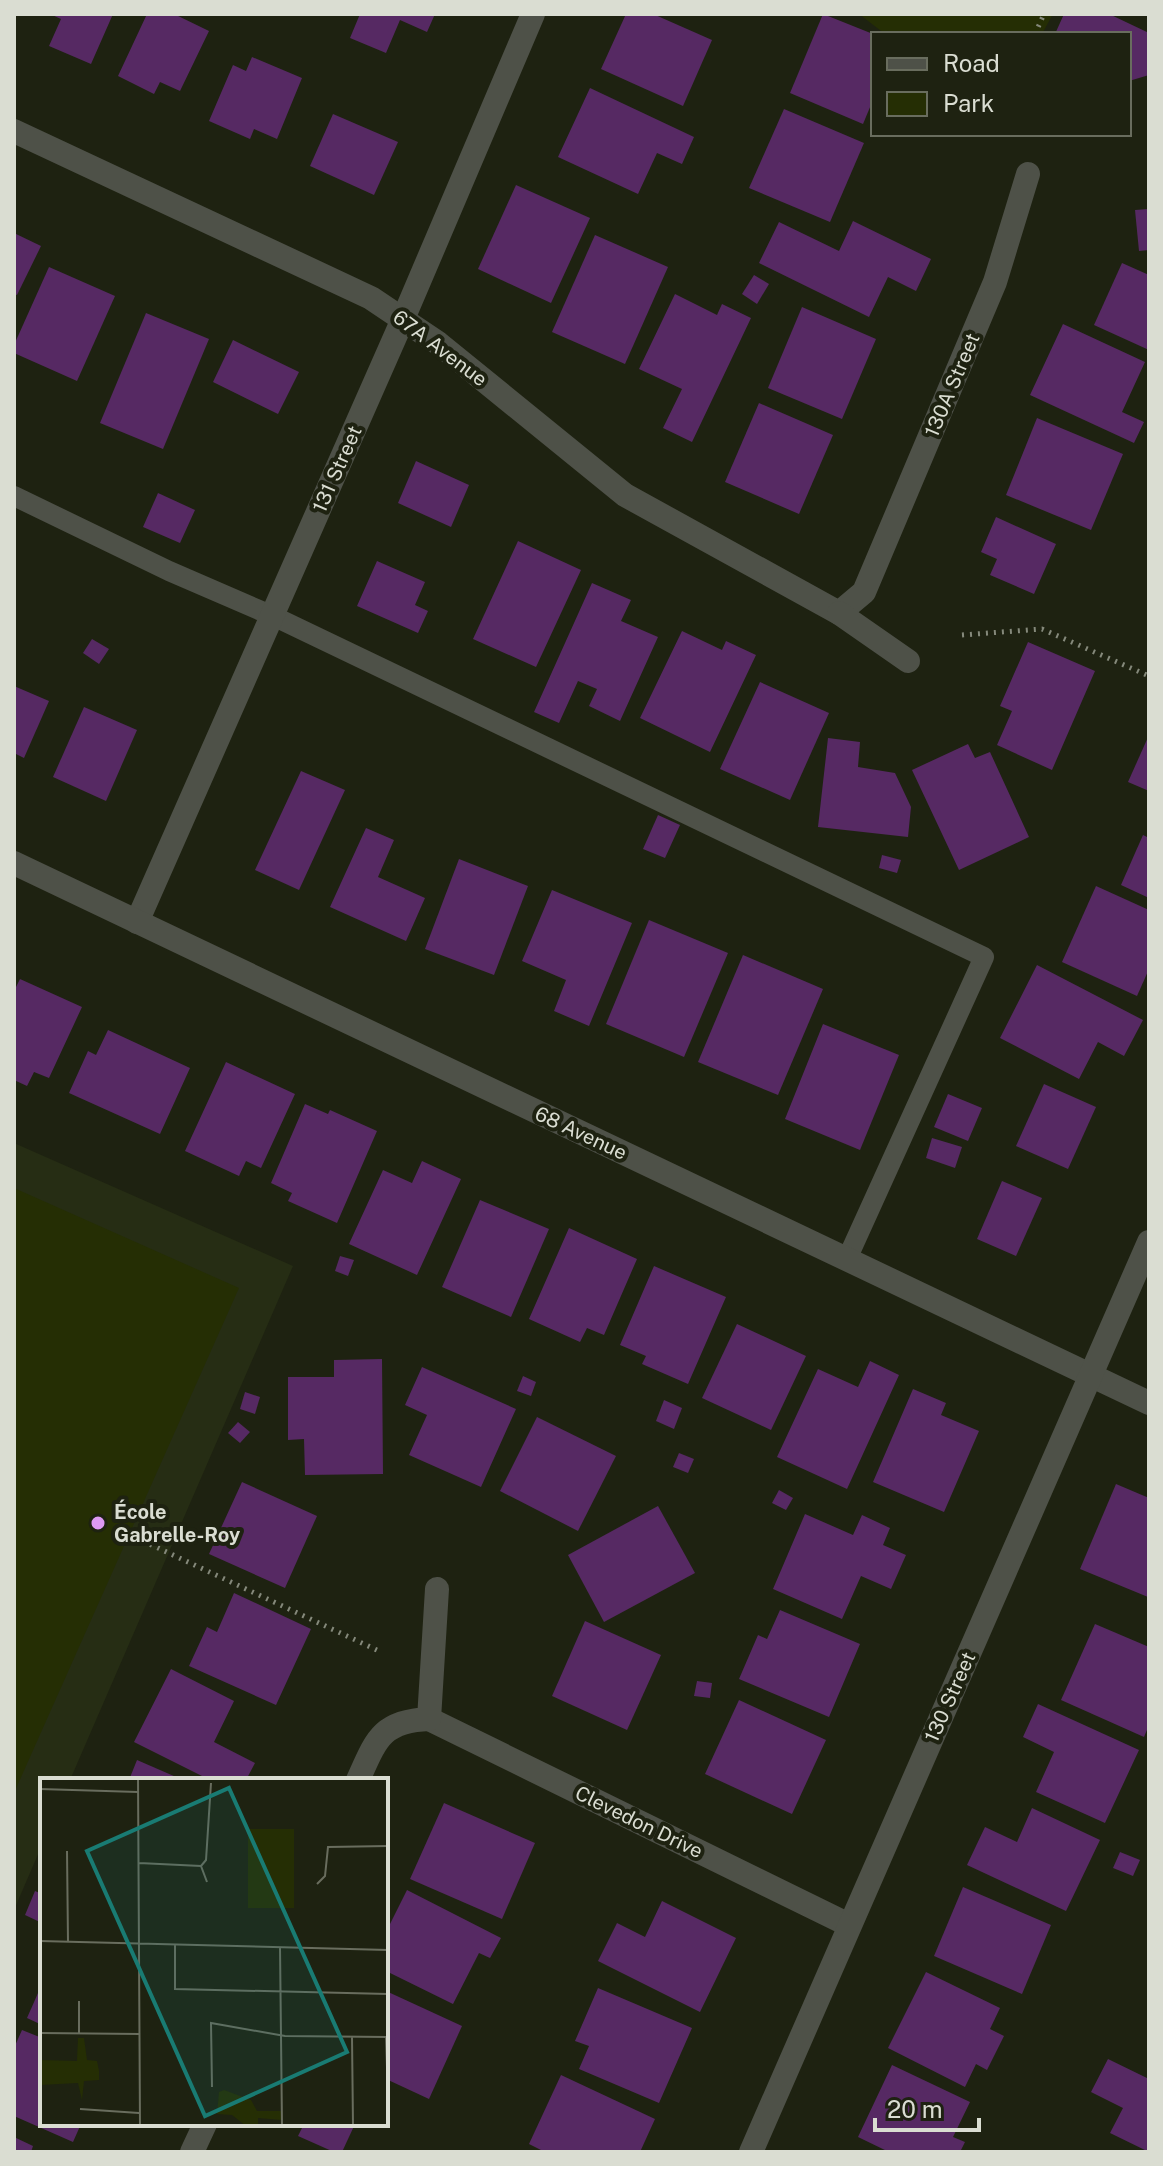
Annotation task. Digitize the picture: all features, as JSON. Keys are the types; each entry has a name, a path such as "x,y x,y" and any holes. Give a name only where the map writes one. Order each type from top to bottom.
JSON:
{"street":[{"name":"131 Street","path":"137,922 403,319 533,14"},
{"name":"67A Avenue","path":"14,131 371,298 438,343 625,495 839,613 908,661"},
{"name":"130A Street","path":"839,613 864,592 995,282 1028,174"},
{"name":"68 Avenue","path":"14,863 1149,1403"},
{"name":"130 Street","path":"751,2152 1149,1242"},
{"path":"359,1778 374,1745 389,1729 405,1720 429,1719 437,1589"},
{"name":"Clevedon Drive","path":"429,1719 849,1925"},
{"path":"192,2152 204,2126"}],"lane":[{"path":"14,496 169,571 273,616 984,957 847,1259"}],"path":[{"path":"962,635 1042,629 1149,676"},
{"path":"143,1541 379,1651"}],"shaded area":[{"name":"École Gabrelle-Roy","path":"14,1143 293,1266 71,1778 40,1778 40,1850 14,1910"}],"green space":[{"path":"859,14 1053,14 1043,32 882,32"},
{"name":"École Gabrelle-Roy","path":"14,1188 239,1288 14,1793"}],"building":[{"path":"50,14 113,14 91,64 49,46 61,19"},
{"path":"147,14 174,14 209,31 180,91 160,82 154,94 118,76"},
{"path":"360,14 435,14 427,32 400,20 386,53 350,38"},
{"path":"626,14 653,14 712,40 683,106 601,69"},
{"path":"823,14 871,33 871,105 863,124 790,93"},
{"path":"1064,14 1109,14 1149,33 1149,75 1131,80 1131,32 1056,32"},
{"path":"252,57 302,78 277,139 254,129 250,139 209,121 233,65 246,71"},
{"path":"590,88 694,137 682,164 657,153 638,194 558,157"},
{"path":"784,109 864,143 830,222 749,188"},
{"path":"333,114 398,142 374,195 310,166"},
{"path":"516,185 590,218 551,303 478,269"},
{"path":"1149,209 1149,250 1139,251 1135,210"},
{"path":"853,221 931,259 916,291 888,277 869,317 759,263 779,222 839,251"},
{"path":"14,233 41,246 17,295 14,294"},
{"path":"595,235 668,267 625,364 552,332"},
{"path":"1122,263 1149,275 1149,350 1094,325"},
{"path":"49,267 115,296 77,381 14,353 14,345"},
{"path":"754,275 769,284 757,304 742,294"},
{"path":"675,294 717,315 722,304 751,318 692,442 663,428 682,389 639,369"},
{"path":"802,307 876,339 842,419 768,388"},
{"path":"146,313 209,339 163,449 100,423"},
{"path":"1063,324 1145,362 1122,412 1144,422 1134,443 1030,395"},
{"path":"233,340 299,372 278,414 213,382"},
{"path":"759,403 833,435 799,514 725,482"},
{"path":"1037,418 1123,454 1091,530 1006,495"},
{"path":"416,461 469,485 451,527 398,503"},
{"path":"158,493 195,510 180,543 143,527"},
{"path":"996,517 1056,544 1034,594 990,575 997,559 981,552"},
{"path":"518,541 581,570 536,667 473,639"},
{"path":"377,561 425,582 415,605 428,611 418,633 357,606"},
{"path":"592,583 631,600 621,621 658,637 620,721 589,706 597,689 578,681 559,723 534,712"},
{"path":"682,631 722,650 726,641 756,655 710,752 640,718"},
{"path":"92,639 109,649 99,664 83,653"},
{"path":"1028,642 1095,671 1052,770 997,745 1012,711 1000,706"},
{"path":"760,682 829,713 790,800 720,769"},
{"path":"14,686 49,701 24,758 14,753"},
{"path":"84,707 137,730 106,801 53,777"},
{"path":"1149,735 1149,791 1128,782"},
{"path":"828,738 860,742 858,767 895,773 911,807 908,837 818,827"},
{"path":"968,744 975,758 990,752 1029,837 959,870 912,770"},
{"path":"301,771 345,790 299,890 255,870"},
{"path":"658,815 680,825 665,858 643,849"},
{"path":"366,828 394,840 378,877 425,898 406,941 330,907"},
{"path":"1143,835 1149,838 1149,898 1121,885"},
{"path":"882,855 901,860 897,873 879,868"},
{"path":"459,859 528,886 494,975 425,949"},
{"path":"1096,886 1149,910 1149,969 1137,996 1062,962"},
{"path":"552,890 632,923 589,1026 554,1011 566,980 522,961"},
{"path":"649,920 728,953 684,1057 606,1024"},
{"path":"743,955 823,989 778,1095 698,1062"},
{"path":"1037,965 1143,1020 1124,1056 1098,1042 1079,1079 1000,1038"},
{"path":"20,979 82,1007 49,1078 34,1072 27,1086 14,1080 14,991"},
{"path":"823,1024 899,1055 860,1150 785,1119"},
{"path":"108,1030 190,1068 160,1134 69,1093 88,1051 96,1055"},
{"path":"226,1062 295,1094 261,1168 246,1161 239,1176 185,1151"},
{"path":"1044,1084 1096,1107 1068,1169 1016,1146"},
{"path":"948,1094 982,1108 968,1141 934,1127"},
{"path":"305,1104 328,1114 330,1110 377,1131 337,1223 288,1201 292,1193 271,1183"},
{"path":"932,1138 962,1147 955,1168 926,1158"},
{"path":"422,1161 461,1179 417,1275 349,1244 383,1170 412,1183"},
{"path":"1002,1181 1042,1198 1016,1256 977,1239"},
{"path":"480,1200 549,1229 511,1317 442,1287"},
{"path":"569,1228 637,1259 604,1335 587,1328 580,1342 529,1319"},
{"path":"340,1256 354,1260 348,1276 335,1271"},
{"path":"654,1266 726,1297 688,1384 642,1364 646,1356 620,1345"},
{"path":"737,1324 806,1356 771,1430 702,1398"},
{"path":"382,1359 383,1474 305,1475 304,1439 288,1440 288,1377 334,1377 334,1360"},
{"path":"870,1361 899,1375 847,1489 777,1457 818,1369 858,1387"},
{"path":"422,1367 516,1409 481,1487 409,1455 427,1415 405,1405"},
{"path":"523,1376 536,1382 531,1396 517,1391"},
{"path":"913,1389 946,1403 941,1415 979,1431 944,1512 873,1482"},
{"path":"245,1392 260,1397 255,1414 240,1409"},
{"path":"664,1400 682,1408 674,1429 656,1421"},
{"path":"537,1417 616,1456 578,1531 500,1491"},
{"path":"238,1422 250,1432 240,1443 228,1433"},
{"path":"679,1453 694,1459 688,1473 673,1467"},
{"path":"242,1482 317,1516 285,1588 209,1554"},
{"path":"1116,1484 1149,1498 1148,1597 1080,1569"},
{"path":"779,1490 793,1498 786,1510 772,1503"},
{"path":"658,1506 695,1573 604,1622 568,1555"},
{"path":"805,1514 853,1535 862,1515 890,1528 883,1545 906,1555 891,1589 861,1576 842,1619 773,1589"},
{"path":"234,1593 311,1629 276,1705 189,1666 207,1627 217,1632"},
{"path":"780,1610 860,1644 829,1717 739,1679 758,1635 767,1639"},
{"path":"585,1621 661,1655 627,1730 552,1696"},
{"path":"1095,1624 1149,1647 1149,1725 1144,1737 1061,1700"},
{"path":"171,1669 234,1701 214,1742 255,1763 247,1778 206,1778 134,1742"},
{"path":"697,1681 712,1683 710,1698 694,1696"},
{"path":"739,1700 826,1740 792,1814 705,1774"},
{"path":"1038,1704 1139,1750 1105,1823 1036,1792 1054,1752 1023,1737"},
{"path":"137,1760 178,1778 130,1778"},
{"path":"444,1803 535,1843 502,1919 410,1879"},
{"path":"1032,1808 1100,1840 1066,1911 967,1865 985,1827 1017,1842"},
{"path":"1120,1852 1140,1860 1133,1876 1113,1868"},
{"path":"963,1887 1051,1925 1022,1994 934,1956"},
{"path":"407,1890 501,1938 490,1958 479,1953 453,2004 388,1972 388,1928"},
{"path":"35,1891 40,1893 40,1922 25,1915"},
{"path":"662,1901 736,1938 700,2012 598,1961 617,1923 645,1937"},
{"path":"926,1972 1000,2008 990,2029 1004,2036 987,2070 976,2064 965,2087 888,2048"},
{"path":"598,1988 692,2028 659,2103 579,2069 589,2046 575,2041"},
{"path":"40,1989 40,2024 27,2018"},
{"path":"388,1992 462,2026 429,2099 388,2080"},
{"path":"22,2030 40,2037 40,2126 80,2126 73,2142 14,2116 14,2048"},
{"path":"1108,2059 1149,2079 1149,2152 1110,2133 1123,2108 1091,2092"},
{"path":"892,2065 970,2102 953,2137 965,2142 960,2152 889,2152 858,2137"},
{"path":"561,2075 655,2119 640,2152 545,2152 529,2144"},
{"path":"303,2126 354,2126 342,2152 334,2152 298,2136"},
{"path":"14,2137 33,2146 31,2152 14,2152"}],"place":[{"name":"École Gabrelle-Roy","path":"98,1523"}]}
